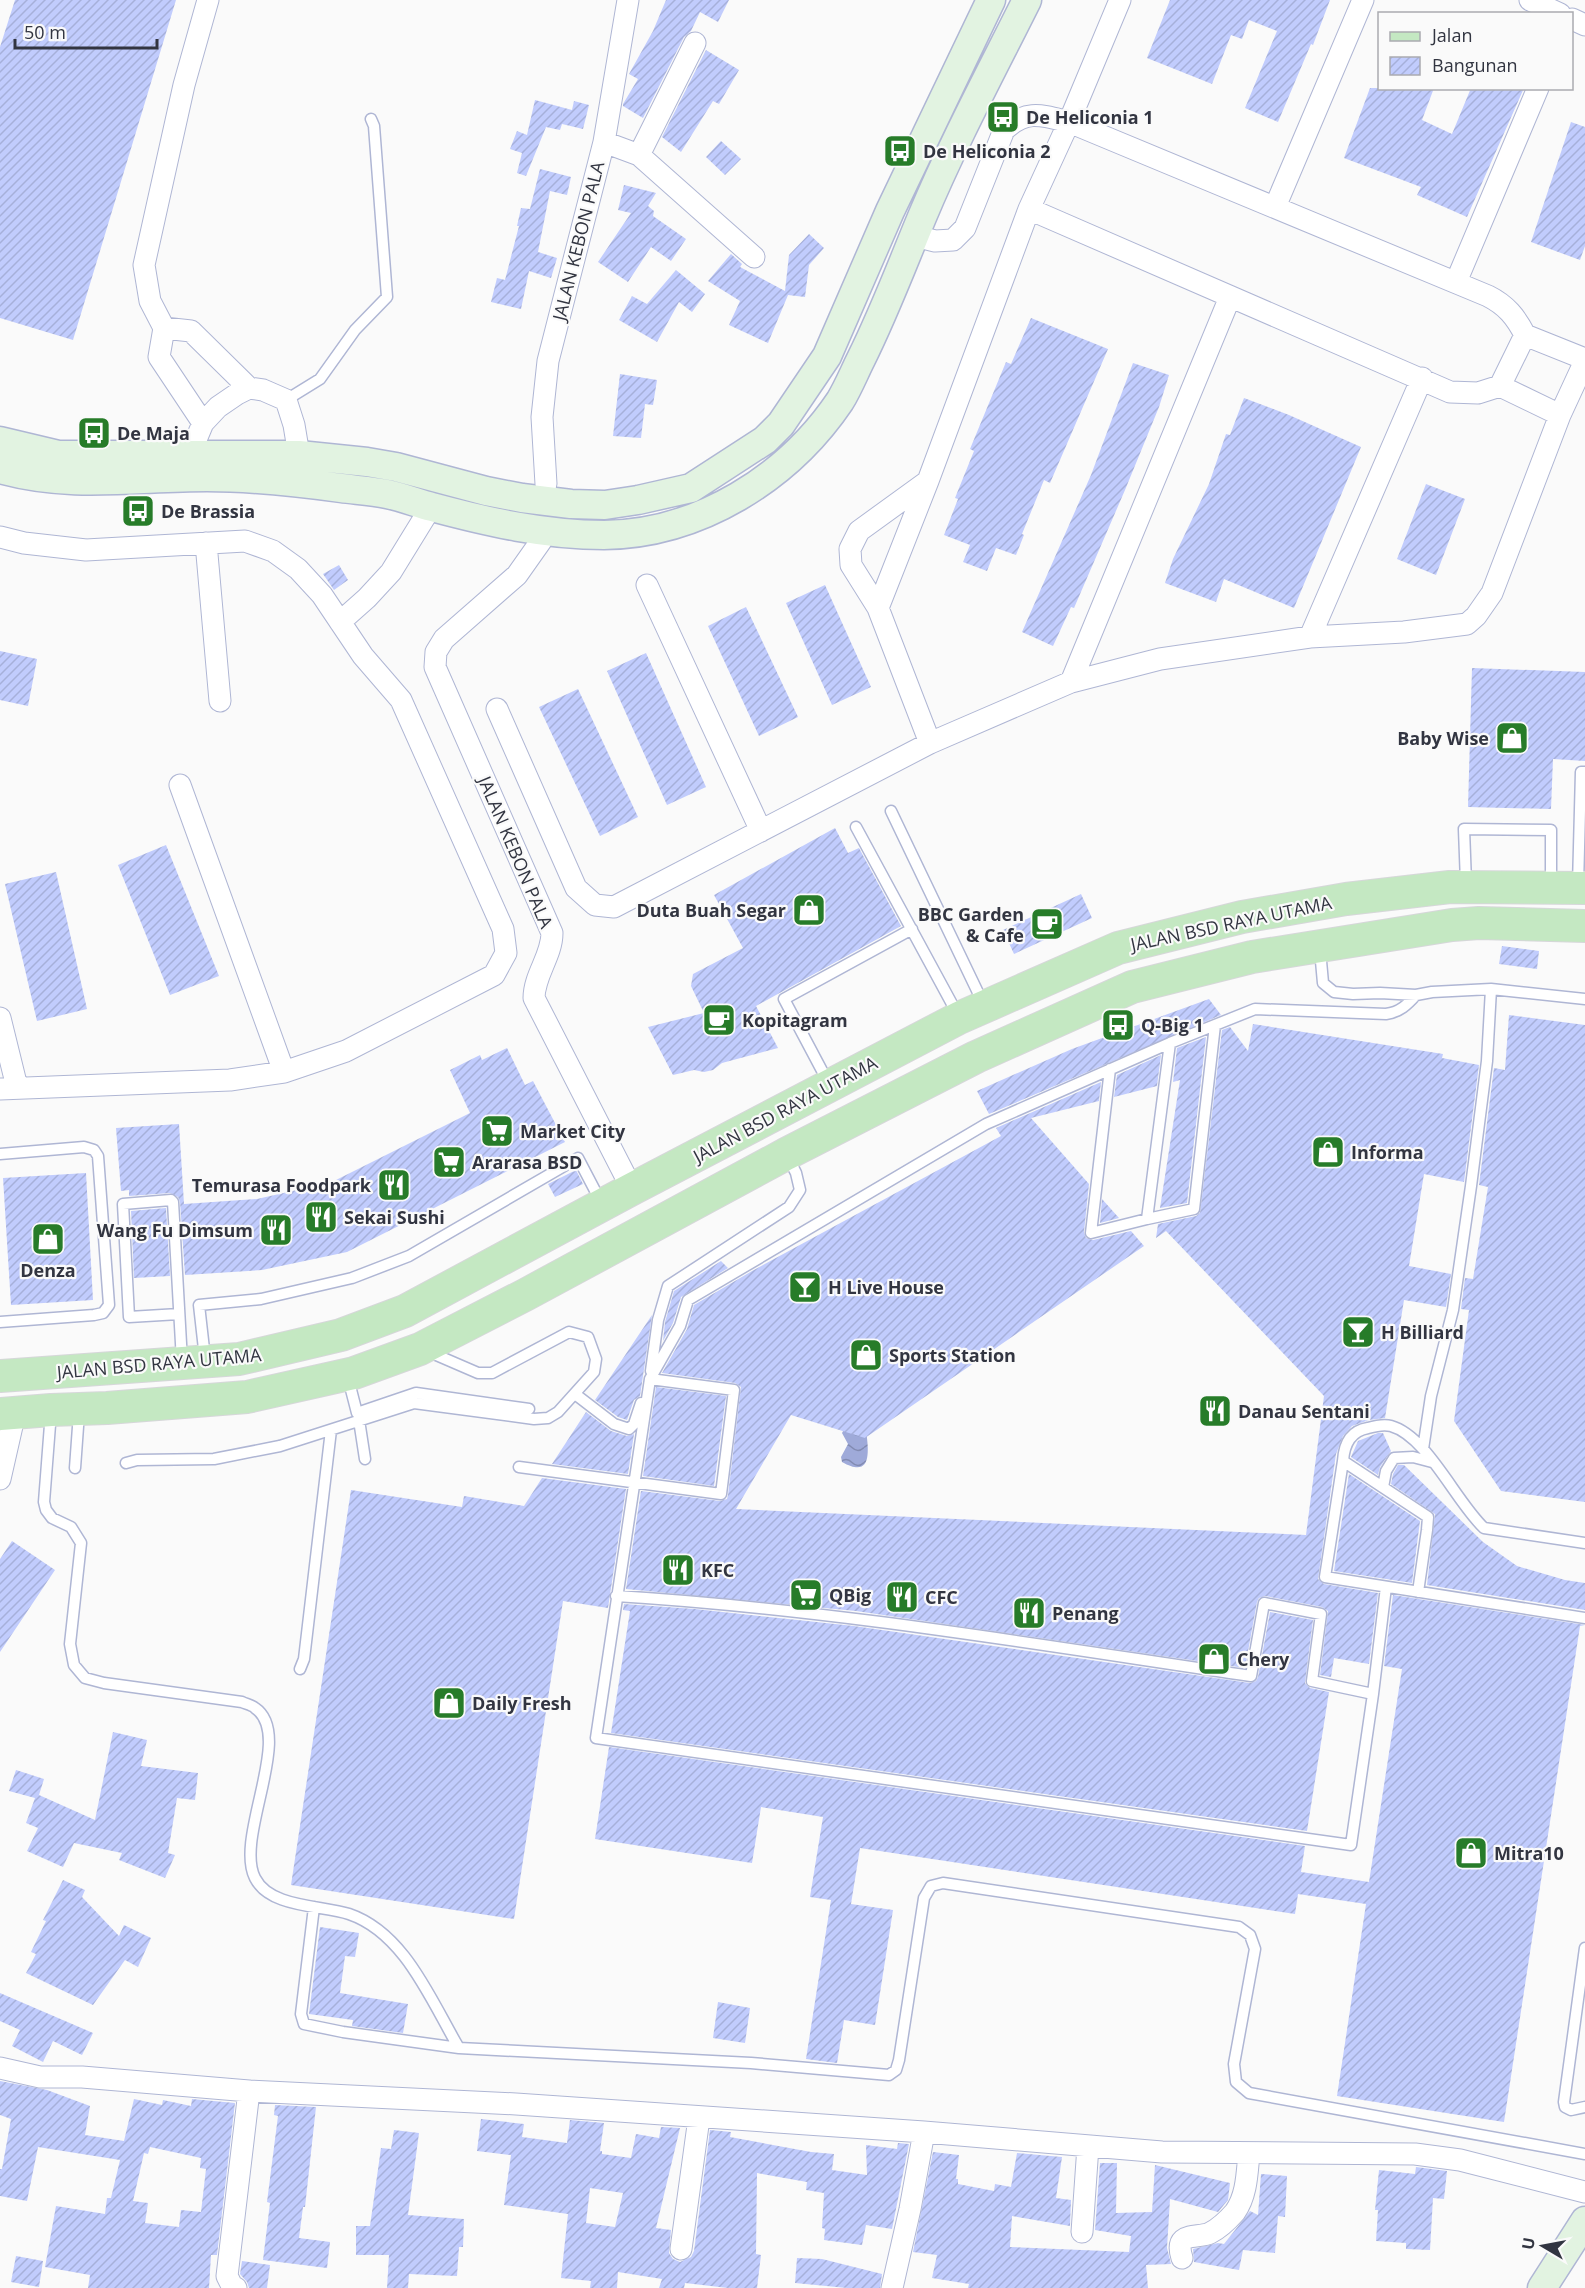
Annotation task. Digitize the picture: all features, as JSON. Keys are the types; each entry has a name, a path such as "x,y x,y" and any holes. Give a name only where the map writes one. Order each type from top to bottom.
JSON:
{"main road":[{"name":"JALAN BSD RAYA UTAMA","path":"0,1376 239,1359 341,1335 405,1311 632,1189 972,1012 1118,948 1242,917 1346,899 1466,886 1571,888"},
{"name":"JALAN BSD RAYA UTAMA","path":"8,1414 247,1396 347,1374 420,1349 786,1154 976,1057 1132,987 1252,957 1452,925 1479,923 1585,926"},
{"path":"502,1260 525,1295"}],"street":[{"path":"203,423 159,357 164,328 150,301 144,264 184,85 208,0"},
{"name":"JALAN KEBON PALA","path":"546,484 542,417 548,361 604,142 627,0"},
{"path":"0,441 59,455 299,455 396,467 486,491 571,504 605,505 691,488 744,455 773,432 781,424 827,356 890,211 991,0"},
{"path":"0,470 70,481 105,482 207,477 298,482 388,494 520,528 566,534 608,535 656,528 700,516 748,491 775,472 801,450 841,400 872,337 915,236 981,93 1027,0"},
{"path":"878,608 928,481 1029,209 1069,122 1120,0"},
{"path":"1275,207 1362,0"},
{"path":"1530,0 1556,12"},
{"path":"639,155 695,43"},
{"path":"1456,282 1537,90"},
{"path":"497,709 576,888 595,905 614,907 930,743 1071,682 1160,659 1311,637 1404,632 1467,624 1476,616 1492,593 1560,415 1585,360 1525,335 1517,319 1501,302 1069,122 1039,115 1017,118 1004,130 965,228 953,240 935,241 915,236"},
{"path":"604,142 639,155 754,257"},
{"path":"1029,209 1450,392 1478,393 1500,386 1560,415"},
{"path":"1071,682 1230,297"},
{"path":"164,328 191,331 249,388 263,390 286,400 294,424 299,455"},
{"path":"1500,386 1525,335"},
{"path":"1311,637 1422,378"},
{"path":"190,454 203,423 218,407 249,388"},
{"path":"928,481 859,531 850,549 851,565 878,608 930,743"},
{"path":"691,488 700,516"},
{"path":"340,622 391,572 432,507"},
{"path":"0,537 24,543 86,550 245,541 273,551 298,569 322,595 363,656 401,700 503,929 506,953 494,975 346,1051 284,1072 230,1080 9,1088 0,1018"},
{"name":"JALAN KEBON PALA","path":"541,541 517,575 444,639 436,652 435,668 552,933 551,949 534,987 534,998 632,1189"},
{"path":"206,543 220,701"},
{"path":"647,585 761,831"},
{"path":"180,785 284,1072"},
{"path":"0,1479 8,1414"},
{"path":"0,2068 40,2077 82,2077 249,2091 516,2104 924,2132 1162,2152 1415,2154 1460,2160 1585,2192"},
{"path":"236,2288 232,2286 227,2276 249,2091"},
{"path":"681,2249 699,2118"},
{"path":"892,2288 924,2132"},
{"path":"1082,2232 1088,2146"},
{"path":"1182,2258 1181,2247 1186,2238 1191,2235 1208,2234 1221,2226 1237,2210 1245,2187 1250,2153"},
{"path":"1542,2288 1585,2221"}],"lane":[{"path":"286,400 320,379 356,330 387,297 374,126 371,119"},
{"path":"1571,888 1581,772 1585,772"},
{"path":"891,811 972,1012"},
{"path":"856,827 912,929 972,1012"},
{"path":"1466,886 1464,829 1551,830 1571,888"},
{"path":"830,1085 784,999 912,929"},
{"path":"1320,946 1323,983 1334,992 1416,995 1491,988 1585,999"},
{"path":"1423,1449 1431,1396 1453,1310 1488,1061 1491,988"},
{"path":"574,1394 614,1424 629,1429 634,1424 650,1379 680,1326 688,1300 986,1124 1170,1043 1255,1009 1395,1012 1406,1006 1416,995"},
{"path":"1110,1069 1091,1233 1194,1209 1215,1025"},
{"path":"1147,1219 1170,1043"},
{"path":"0,1154 84,1147 94,1150 98,1156 109,1305 103,1313 94,1315 0,1322"},
{"path":"786,1154 796,1173 800,1190 789,1207 668,1286 658,1320 596,1738 1350,1845 1373,1694 1386,1587"},
{"path":"194,1362 199,1305 261,1299 352,1278 409,1256 578,1158 602,1205"},
{"path":"179,1314 129,1317 123,1204 171,1200 173,1202 179,1314 194,1362"},
{"path":"126,1463 137,1460 214,1459 280,1446 414,1403 534,1419 548,1418 558,1412 594,1371 596,1359 588,1337 569,1332 492,1374 478,1372 420,1349"},
{"path":"347,1374 357,1413 416,1393 529,1408"},
{"path":"519,1467 721,1494 734,1390 650,1379"},
{"path":"65,1410 75,1468"},
{"path":"65,1410 44,1502 52,1518 71,1527 81,1543 70,1644 74,1665 84,1678 104,1683 243,1702 256,1708 264,1718 270,1740 250,1854 254,1877 262,1889 274,1896 348,1914 371,1924 416,1970 459,2048"},
{"path":"359,1420 366,1459"},
{"path":"1585,1543 1484,1527 1473,1518 1423,1449 1391,1426 1369,1427 1360,1429 1351,1436 1344,1448 1325,1577 1585,1618"},
{"path":"300,1669 304,1659 331,1430"},
{"path":"1383,1487 1386,1471 1394,1458 1413,1457 1432,1462"},
{"path":"1343,1461 1428,1517 1418,1592"},
{"path":"616,1596 694,1601 856,1619 1251,1676 1264,1603 1321,1614 1312,1681 1373,1694"},
{"path":"314,1907 301,2014 304,2024 343,2032 459,2048 751,2063 889,2075 896,2070 924,1898 932,1886 943,1882 1239,1928 1250,1935 1255,1949 1234,2064 1236,2082 1249,2093 1585,2154"},
{"path":"1585,1948 1564,2102 1571,2110 1585,2107"}],"water":[{"path":"846,1426 866,1430 868,1454 864,1465 859,1467 842,1462 841,1457 848,1444 842,1433"}],"building":[{"path":"15,0 176,0 73,340 0,318 0,47"},
{"path":"666,0 729,0 718,22 700,12 691,31 684,37 643,118 623,104 638,79 629,74 653,31"},
{"path":"1170,0 1330,0 1313,45 1311,44 1278,122 1245,108 1277,31 1249,20 1242,39 1231,35 1212,84 1147,58"},
{"path":"706,50 739,70 719,104 713,101 681,152 662,137"},
{"path":"1370,88 1433,90 1422,120 1452,134 1470,90 1523,90 1467,217 1417,195 1421,187 1344,158"},
{"path":"535,100 572,110 574,101 589,105 583,129 562,124 560,130 546,127 526,176 517,173 522,153 510,149 517,131 527,135"},
{"path":"1571,122 1585,127 1585,246 1580,260 1531,242"},
{"path":"721,141 741,159 725,175 706,157"},
{"path":"540,169 571,177 567,195 550,191 538,252 557,258 551,278 529,271 521,309 491,302 497,278 505,280 519,226 517,226 521,208 530,209"},
{"path":"624,185 656,193 648,206 654,211 653,216 686,239 671,261 651,247 628,282 598,262 631,213 618,210"},
{"path":"809,234 824,248 809,265 805,297 788,295 768,343 729,325 740,301 708,281 731,254 742,264 740,267 785,291 789,255"},
{"path":"676,270 705,294 692,312 679,302 657,342 619,320 632,296 647,304"},
{"path":"1031,318 1108,349 1050,483 1044,480 1016,555 996,548 987,571 963,562 970,545 944,535 958,499 955,498 974,451 970,449 1006,362 1011,364"},
{"path":"1133,363 1169,375 1159,407 1125,490 1074,608 1071,607 1053,646 1022,632 1091,475"},
{"path":"620,374 657,380 653,405 645,404 641,438 613,436"},
{"path":"1244,398 1361,447 1294,608 1224,579 1216,602 1165,583 1173,559 1209,484 1226,434 1230,435"},
{"path":"1426,484 1465,499 1436,575 1397,559"},
{"path":"339,565 348,580 334,590 323,574"},
{"path":"825,585 871,687 832,705 786,603"},
{"path":"746,607 798,717 759,736 708,626"},
{"path":"0,651 37,659 28,706 0,700"},
{"path":"646,653 706,787 667,805 607,671"},
{"name":"Baby Wise","path":"1472,668 1585,672 1585,761 1553,759 1551,809 1468,807"},
{"path":"578,689 638,817 600,836 539,707"},
{"name":"Duta Buah Segar","path":"835,828 848,853 859,848 901,926 756,1006 778,1048 722,1063 713,1070 704,1072 694,1070 673,1075 648,1027 704,1013 691,986 693,974 743,948 714,895"},
{"path":"166,845 219,976 170,995 118,865"},
{"path":"56,872 87,1009 37,1021 5,884"},
{"name":"BBC Garden & Cafe","path":"1081,894 1092,918 1014,954 1003,930"},
{"path":"1502,946 1539,951 1537,969 1499,964"},
{"path":"1209,999 1221,1015 989,1114 977,1091 1072,1049"},
{"path":"1509,1015 1585,1025 1585,1502 1501,1491 1454,1421 1469,1310 1461,1309 1465,1278 1473,1279 1488,1187 1479,1185 1494,1068 1505,1070"},
{"path":"1253,1024 1443,1054 1442,1058 1479,1065 1464,1182 1424,1174 1409,1266 1451,1274 1446,1307 1404,1300 1385,1418 1369,1420 1352,1426 1343,1436 1336,1454 1318,1579 1324,1584 1378,1593 1369,1664 1334,1658 1331,1677 1320,1675 1328,1611 1322,1607 1265,1596 1259,1598 1257,1602 1245,1668 856,1611 626,1589 641,1491 720,1501 727,1499 728,1495 741,1387 735,1383 662,1373 687,1329 694,1305 752,1271 1001,1136 996,1128 1101,1082 1099,1101 1031,1118 1089,1184 1084,1232 1086,1238 1093,1240 1131,1231 1144,1246 865,1438 791,1415 736,1509 1306,1535 1324,1396 1166,1231 1156,1238 1158,1224 1196,1216 1200,1213 1222,1030 1230,1027 1248,1051"},
{"path":"1206,1037 1187,1203 1160,1208 1180,1080 1173,1082 1177,1048"},
{"name":"Ararasa BSD","path":"507,1048 525,1085 533,1081 565,1142 347,1252 262,1270 185,1275 178,1197 170,1193 129,1196 129,1190 121,1191 116,1128 179,1124 184,1204 257,1199 332,1182 470,1113 450,1070 480,1055 482,1060"},
{"path":"1161,1055 1157,1086 1114,1097 1117,1075"},
{"path":"576,1170 583,1184 555,1197 548,1184"},
{"name":"Denza","path":"86,1173 93,1300 11,1305 3,1178"},
{"path":"1102,1199 1119,1218 1100,1223"},
{"path":"166,1208 170,1276 134,1278 131,1211"},
{"path":"721,1261 728,1268 681,1297 673,1323 663,1341 665,1322 674,1291"},
{"path":"652,1315 640,1396 634,1400 627,1420 618,1417 595,1400"},
{"path":"656,1387 726,1396 714,1486 643,1476"},
{"path":"586,1412 611,1431 627,1436 634,1434 628,1474 552,1464"},
{"path":"1383,1433 1391,1451 1380,1467 1378,1475 1351,1457 1358,1441"},
{"path":"1398,1465 1404,1465 1483,1542 1517,1566 1565,1580 1585,1583 1585,1610 1427,1585 1435,1514 1391,1484"},
{"path":"1349,1474 1420,1521 1412,1583 1334,1571"},
{"path":"542,1478 626,1489 608,1608 563,1601 514,1919 291,1885 351,1490 462,1507 464,1496 524,1506"},
{"path":"12,1541 55,1570 0,1652 0,1559"},
{"path":"1393,1595 1585,1625 1580,1626 1504,2122 1337,2096 1366,1904 1298,1894 1295,1914 860,1848 851,1904 893,1910 875,2025 844,2020 837,2063 806,2059 831,1900 810,1897 823,1817 761,1807 752,1863 595,1839 609,1747 1305,1846 1301,1872 1369,1882 1402,1669 1384,1666"},
{"path":"624,1604 854,1626 1250,1683 1256,1681 1258,1677 1270,1612 1313,1620 1305,1683 1310,1688 1329,1692 1307,1831 611,1733 630,1611 623,1610"},
{"path":"113,1732 147,1740 141,1766 198,1773 195,1800 177,1798 168,1853 175,1855 165,1878 119,1860 122,1853 74,1843 63,1867 27,1851 38,1828 26,1823 35,1798 9,1791 16,1770 44,1779 39,1795 95,1820"},
{"path":"63,1880 85,1890 82,1897 119,1936 124,1925 151,1938 138,1967 125,1960 93,2005 26,1973 36,1954 31,1952 46,1921 43,1920"},
{"path":"320,1927 359,1933 355,1957 345,1956 340,1993 408,2004 403,2033 352,2026 353,2020 309,2014"},
{"path":"0,1993 93,2033 82,2055 53,2041 43,2062 12,2046 20,2030 0,2021"},
{"path":"718,2002 750,2008 745,2043 713,2038"},
{"path":"0,2081 47,2090 90,2106 85,2135 124,2141 134,2099 162,2105 163,2100 191,2106 192,2099 235,2103 217,2255 211,2255 209,2288 88,2288 90,2275 45,2267 56,2206 105,2214 107,2198 111,2198 120,2160 38,2147 27,2201 0,2196 0,2169 2,2169 11,2119 0,2115","holes":["150,2147 201,2158 200,2168 206,2169 201,2212 181,2210 179,2227 145,2223 148,2203 133,2201 144,2153 148,2154"]},
{"path":"275,2105 316,2107 305,2207 303,2207 299,2238 330,2242 327,2268 263,2260 270,2203 267,2202 278,2116 274,2115"},
{"path":"481,2119 524,2124 522,2137 567,2143 570,2120 604,2123 600,2151 602,2154 631,2158 636,2134 659,2138 661,2127 680,2128 656,2228 671,2230 669,2253 673,2259 680,2262 691,2257 694,2251 710,2130 731,2132 730,2137 834,2154 832,2170 867,2175 866,2145 897,2149 898,2143 909,2144 892,2229 866,2225 862,2245 824,2240 825,2229 822,2228 824,2193 806,2190 807,2182 757,2173 756,2254 761,2255 757,2288 728,2288 685,2283 684,2288 659,2288 662,2279 618,2272 617,2288 590,2288 591,2281 561,2278 568,2214 504,2205 511,2155 477,2151","holes":["590,2188 623,2193 615,2227 586,2223"]},
{"path":"394,2130 419,2133 408,2215 464,2219 463,2247 459,2247 457,2276 409,2274 408,2288 387,2288 389,2255 356,2255 356,2226 370,2226 381,2148 391,2149"},
{"path":"933,2152 959,2155 956,2179 958,2179 958,2184 994,2191 995,2184 1011,2187 1017,2153 1062,2157 1056,2198 1071,2200 1070,2226 1012,2216 1010,2247 1129,2252 1131,2236 1095,2230 1100,2163 1117,2163 1116,2213 1152,2212 1155,2165 1230,2183 1228,2200 1218,2212 1170,2199 1167,2248 1171,2264 1146,2265 1148,2288 968,2288 969,2284 932,2278 937,2255 913,2252"},
{"path":"1416,2167 1447,2171 1444,2199 1433,2198 1430,2250 1406,2249 1406,2243 1376,2241 1378,2210 1375,2210 1379,2170 1415,2174"},
{"path":"1261,2174 1287,2176 1285,2217 1278,2216 1275,2253 1243,2250 1239,2270 1194,2262 1193,2249 1218,2243 1224,2244 1250,2211 1258,2215"},
{"path":"16,2256 43,2261 39,2287 11,2282"},
{"path":"797,2258 822,2259 882,2274 880,2288 847,2288 795,2283"},
{"path":"242,2261 270,2265 267,2288 249,2288 240,2274"}],"place":[{"name":"De Heliconia 1","path":"1003,117"},
{"name":"De Heliconia 2","path":"900,151"},
{"name":"De Maja","path":"94,433"},
{"name":"De Brassia","path":"138,511"},
{"name":"Baby Wise","path":"1512,738"},
{"name":"Duta Buah Segar","path":"809,910"},
{"name":"BBC Garden & Cafe","path":"1047,924"},
{"name":"Kopitagram","path":"719,1020"},
{"name":"Q-Big 1","path":"1118,1025"},
{"name":"Market City","path":"497,1131"},
{"name":"Informa","path":"1328,1152"},
{"name":"Ararasa BSD","path":"449,1162"},
{"name":"Temurasa Foodpark","path":"394,1185"},
{"name":"Sekai Sushi","path":"321,1217"},
{"name":"Wang Fu Dimsum","path":"276,1230"},
{"name":"Denza","path":"48,1239"},
{"name":"H Live House","path":"805,1287"},
{"name":"H Billiard","path":"1358,1332"},
{"name":"Sports Station","path":"866,1355"},
{"name":"Danau Sentani","path":"1215,1411"},
{"name":"KFC","path":"678,1570"},
{"name":"QBig","path":"806,1595"},
{"name":"CFC","path":"902,1597"},
{"name":"Penang","path":"1029,1613"},
{"name":"Chery","path":"1214,1659"},
{"name":"Daily Fresh","path":"449,1703"},
{"name":"Mitra10","path":"1471,1853"}]}
